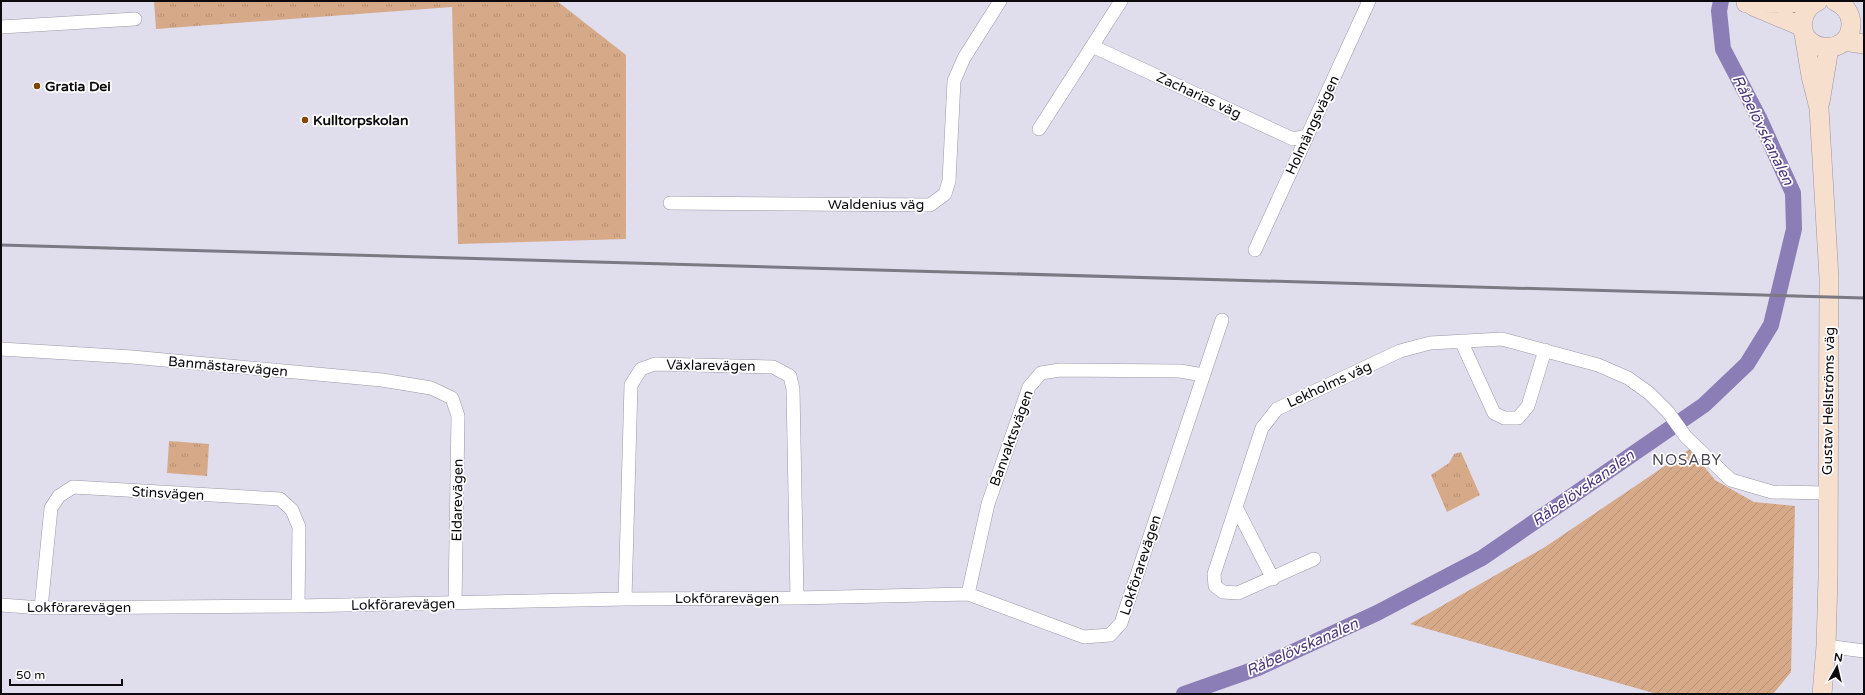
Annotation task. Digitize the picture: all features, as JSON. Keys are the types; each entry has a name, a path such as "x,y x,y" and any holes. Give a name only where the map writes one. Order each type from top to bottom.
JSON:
{"street":[{"name":"Waldenius väg","path":"670,203 930,205 945,194 949,181 954,81 964,58 1000,1"},
{"path":"1039,129 1121,1"},
{"name":"Holmängsvägen","path":"1255,250 1369,1"},
{"path":"1835,1 1846,9 1857,21"},
{"path":"1743,2 1816,2"},
{"path":"1743,2 1804,30 1814,44 1864,44"},
{"path":"1804,30 1805,13 1816,2"},
{"path":"1,26 134,19"},
{"name":"Gustav Hellströms väg","path":"1819,108 1836,44 1850,31 1857,21"},
{"name":"Gustav Hellströms väg","path":"1804,30 1811,76 1819,108 1829,278 1830,379 1827,493 1828,578 1826,646 1822,694"},
{"name":"Zacharias väg","path":"1092,46 1293,138 1306,136"},
{"name":"Lokförarevägen","path":"1,605 41,608 298,606 968,594 1084,637 1110,635 1121,623 1222,320"},
{"name":"Lekholms väg","path":"1314,559 1238,593 1222,592 1215,586 1214,574 1262,428 1277,409 1400,351 1430,343 1502,339 1598,365 1628,378 1649,394 1668,412 1682,432 1731,480 1772,492 1827,493"},
{"path":"1461,341 1494,412 1504,418 1518,418 1528,406 1544,350"},
{"name":"Banmästarevägen","path":"1,349 132,357 382,380 431,388 452,398"},
{"name":"Växlarevägen","path":"625,599 631,385 641,369 655,364 773,367 790,376 793,389 797,598"},
{"name":"Banvaktsvägen","path":"968,594 988,504 1029,387 1041,373 1060,370 1180,371 1203,375"},
{"name":"Eldarevägen","path":"452,398 458,416 455,603"},
{"name":"Stinsvägen","path":"41,608 51,508 59,496 73,487 280,499 292,510 299,527 298,606"},
{"path":"1236,507 1273,578"},
{"path":"1826,646 1864,651"}],"green space":[{"path":"154,1 557,1 626,55 626,239 458,244 452,7 156,29"},
{"path":"169,441 209,444 207,476 167,473"},
{"path":"1690,449 1715,480 1754,502 1795,506 1791,672 1773,694 1657,694 1410,624 1545,547"},
{"path":"1461,452 1480,495 1447,512 1431,475 1449,463 1454,454"}],"waterway":[{"name":"Råbelövskanalen","path":"1184,694 1258,668 1377,613 1482,558 1704,405 1747,364 1771,325 1794,229 1793,193 1760,120 1723,49 1719,11 1721,1"}],"railway":[{"path":"1,245 1864,298"}],"place":[{"name":"Gratia Dei","path":"37,86"},
{"name":"Kulltorpskolan","path":"305,120"}],"district":[{"name":"NOSABY","path":"1687,460"}]}
